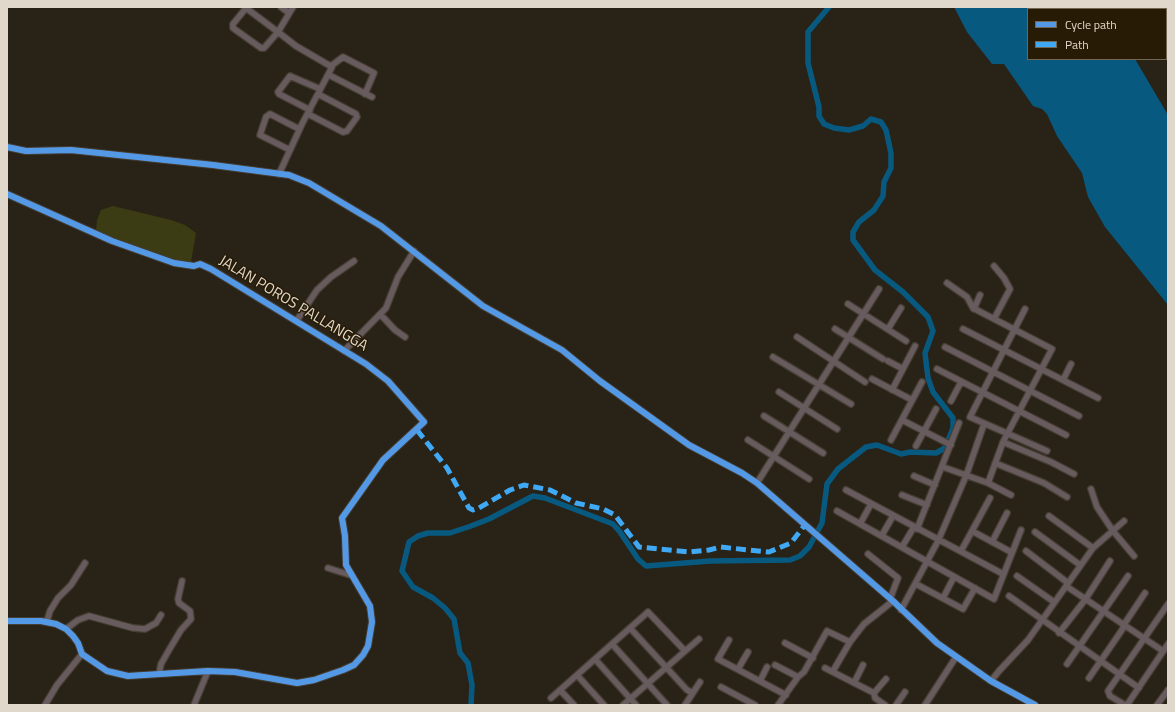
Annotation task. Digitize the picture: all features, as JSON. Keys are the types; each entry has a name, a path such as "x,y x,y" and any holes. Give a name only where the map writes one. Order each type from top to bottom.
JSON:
{"street":[{"path":"281,7 289,13"},
{"path":"293,7 278,32 262,48 233,29 233,24 247,8 278,32 296,46 331,66"},
{"path":"279,174 299,129 329,75 331,66 343,57 374,72 365,94"},
{"path":"329,75 372,97"},
{"path":"290,76 319,92 356,114 357,117 347,131 343,132 278,92 290,76"},
{"path":"290,150 260,136 266,116 270,114 299,129"},
{"path":"7,147 26,151 51,149 213,165 279,174 303,180 372,219 483,306 562,350 600,381 681,439 757,483 937,642 991,681 1035,705"},
{"name":"JALAN POROS PALLANGGA","path":"7,194 118,243 174,263 205,266 297,320 382,375 396,389 412,411 424,421 424,424 378,466 342,518 345,536 346,565 350,575"},
{"path":"344,351 381,315 390,300 398,277 414,251"},
{"path":"297,320 301,311 317,290 331,277 354,261"},
{"path":"994,266 1004,278 1010,289 994,319"},
{"path":"946,283 967,297 974,309 1052,349 1006,438 988,483"},
{"path":"757,483 879,289"},
{"path":"974,309 980,295"},
{"path":"848,304 906,341"},
{"path":"888,329 901,308"},
{"path":"1025,309 970,417 983,427 1074,474"},
{"path":"381,315 395,330 405,337"},
{"path":"835,329 902,369"},
{"path":"963,329 1098,398"},
{"path":"797,337 865,382"},
{"path":"892,390 915,346"},
{"path":"945,347 1079,416"},
{"path":"773,357 851,404"},
{"path":"1063,380 1071,364"},
{"path":"937,369 1066,435"},
{"path":"872,379 912,400"},
{"path":"891,440 922,382"},
{"path":"951,401 961,382"},
{"path":"778,392 837,429"},
{"path":"916,446 936,409"},
{"path":"764,416 823,453"},
{"path":"902,420 948,444"},
{"path":"902,547 915,528 927,505 943,467 948,444 959,423"},
{"path":"901,610 938,541 966,476 983,427"},
{"path":"1006,438 1047,451"},
{"path":"748,440 809,479"},
{"path":"995,463 1044,483 1067,497"},
{"path":"943,467 988,483 1011,494"},
{"path":"914,476 935,485"},
{"path":"1091,489 1097,507 1113,531 1134,556"},
{"path":"846,490 938,541 1003,574"},
{"path":"902,495 927,505"},
{"path":"960,551 990,498"},
{"path":"860,524 871,504"},
{"path":"837,511 994,599 1011,552 1021,530"},
{"path":"992,542 1007,513"},
{"path":"882,536 892,516"},
{"path":"1049,516 1093,548"},
{"path":"991,681 1018,652 1093,548 1124,521"},
{"path":"972,531 1011,552"},
{"path":"1035,532 1080,565"},
{"path":"1026,551 1085,600 1163,651"},
{"path":"833,672 850,642 864,624 891,600 898,578 868,554"},
{"path":"1059,633 1085,600 1110,561"},
{"path":"47,621 50,611 58,598 71,585 85,563"},
{"path":"7,621 47,621 66,629 78,643 82,654 107,671 122,675 134,677 208,671 235,672 297,683 338,673 354,665 368,646 372,612 370,606 350,575 328,568"},
{"path":"1018,576 1054,602"},
{"path":"1067,664 1128,576"},
{"path":"943,598 954,577"},
{"path":"159,674 169,650 181,630 191,619 190,611 179,602 178,599 182,581"},
{"path":"916,584 963,609 975,588"},
{"path":"1089,678 1145,593"},
{"path":"1009,596 1059,633 1139,688"},
{"path":"1168,604 1119,674 1108,693 1126,705 1168,644"},
{"path":"551,698 648,612 685,651"},
{"path":"66,629 75,621 89,616 133,628 145,629 156,622 161,615"},
{"path":"630,628 687,690 693,693"},
{"path":"778,705 798,677 804,672 827,630 850,642"},
{"path":"623,705 698,639"},
{"path":"729,640 718,659 786,695"},
{"path":"785,643 812,658"},
{"path":"612,644 667,705"},
{"path":"738,670 748,652"},
{"path":"45,705 57,685 82,654"},
{"path":"925,705 956,657"},
{"path":"595,659 636,705"},
{"path":"775,665 798,677"},
{"path":"854,682 863,665"},
{"path":"760,681 767,667"},
{"path":"825,668 874,693 875,698 885,705"},
{"path":"194,705 208,671"},
{"path":"577,675 604,705"},
{"path":"874,693 886,679"},
{"path":"685,705 700,682"},
{"path":"721,687 755,705"},
{"path":"560,690 574,705"},
{"path":"1157,705 1166,697 1168,690"},
{"path":"896,705 905,692"}],"shaded area":[{"path":"113,206 171,220 185,225 196,233 191,262 189,264 178,262 96,232 97,220 101,210"}],"water":[{"path":"954,7 1105,7 1027,8 1027,60 1136,60 1168,115 1168,305 1105,227 1088,197 1082,173 1057,136 1047,114 1042,109 1033,106 1004,64 992,64 967,32"}],"waterway":[{"path":"471,705 472,685 468,663 460,653 454,619 445,608 433,598 413,587 402,571 409,542 418,536 428,533 450,533 471,526 489,519 533,496 545,498 613,524 638,559 646,566 710,561 790,560 800,556 809,547 822,523 827,484 838,469 866,447 877,445 901,454 910,452 936,453 945,448 953,428 953,418 933,392 928,378 925,353 933,331 928,317 903,292 875,270 853,240 853,232 859,222 874,210 883,196 884,182 891,168 891,153 886,130 881,122 871,119 863,126 849,130 834,128 824,124 819,116 819,107 808,63 808,32 829,7"}],"marked path":[{"path":"417,430 447,468 469,508 473,510 510,490 524,485 550,490 576,503 603,509 615,515 639,547 690,552 720,547 769,552 791,543 804,526"}],"cycle path":[{"path":"7,147 26,151 71,150 213,165 289,175 309,183 381,226 483,306 562,350 600,381 689,445 742,473 757,483 893,601 937,643 991,681 1035,705"},
{"path":"7,194 112,241 174,263 194,266 200,264 211,269 366,364 388,381 424,422 383,460 342,518 345,536 346,565 370,606 372,622 368,646 363,655 354,665 314,680 297,683 235,672 208,671 128,676 107,671 82,654 78,643 73,636 66,629 56,624 41,621 7,621"}]}
